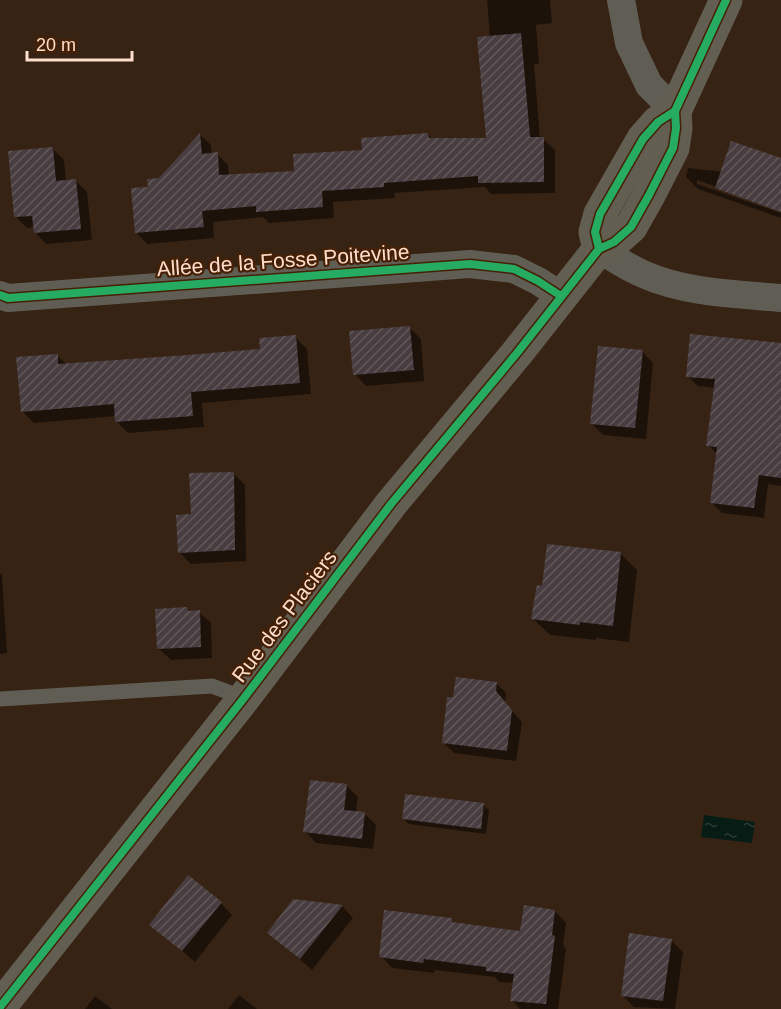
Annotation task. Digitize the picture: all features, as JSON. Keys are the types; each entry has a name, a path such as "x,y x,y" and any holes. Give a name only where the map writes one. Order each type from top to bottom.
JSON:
{"street":[{"path":"621,0 629,43 644,75 649,85 675,111"},
{"name":"Rue des Placiers","path":"0,1007 244,698 391,504 599,249 614,242 631,227 673,148 675,111 726,0"},
{"path":"599,249 645,275 676,285 724,293 781,298"},
{"name":"Allée de la Fosse Poitevine","path":"0,295 8,298 470,264 514,269 561,296"}],"lane":[{"path":"0,699 212,686 244,698"}],"water":[{"path":"704,815 755,822 752,843 701,837"}],"building":[{"path":"521,33 530,137 544,137 544,182 478,183 478,176 384,183 384,187 322,191 323,207 256,212 256,206 202,211 204,227 135,233 131,188 148,187 147,179 159,178 200,133 202,154 218,152 219,175 294,171 293,154 362,150 361,138 428,133 429,138 486,138 477,37"},
{"path":"731,141 781,158 781,212 715,188"},
{"path":"53,147 56,181 76,179 81,229 34,233 32,216 14,217 8,151"},
{"path":"410,326 414,370 353,375 349,331"},
{"path":"690,334 781,343 781,478 759,475 754,508 710,503 717,447 706,446 715,379 686,377"},
{"path":"296,335 300,383 191,392 193,416 115,422 114,404 21,412 16,357 58,354 58,364 188,355 260,349 259,338"},
{"path":"598,346 643,350 635,428 590,424"},
{"path":"234,472 235,550 178,553 176,515 191,514 189,473"},
{"path":"547,544 621,552 613,626 580,622 580,625 531,619 537,585 542,586"},
{"path":"187,607 188,611 200,610 201,647 157,649 155,609"},
{"path":"456,677 497,682 496,691 512,710 507,751 442,743 447,697 453,697"},
{"path":"310,780 347,784 344,810 365,812 362,839 303,832"},
{"path":"405,794 484,803 481,829 402,819"},
{"path":"188,875 222,902 182,951 149,925"},
{"path":"293,899 343,905 300,959 267,933"},
{"path":"524,905 555,910 552,935 555,936 546,1004 510,1001 514,974 486,971 486,967 424,959 423,963 379,957 384,910 452,918 452,922 520,931"},
{"path":"629,933 672,939 663,1001 621,996"}],"cycle path":[{"path":"0,1007 244,698 391,504 517,353 599,249 614,242 631,227 673,148 676,128 675,111 726,0"},
{"path":"599,249 595,232 600,214 643,139 658,122 675,111"},
{"path":"0,295 8,298 470,264 514,269 561,296"}]}
